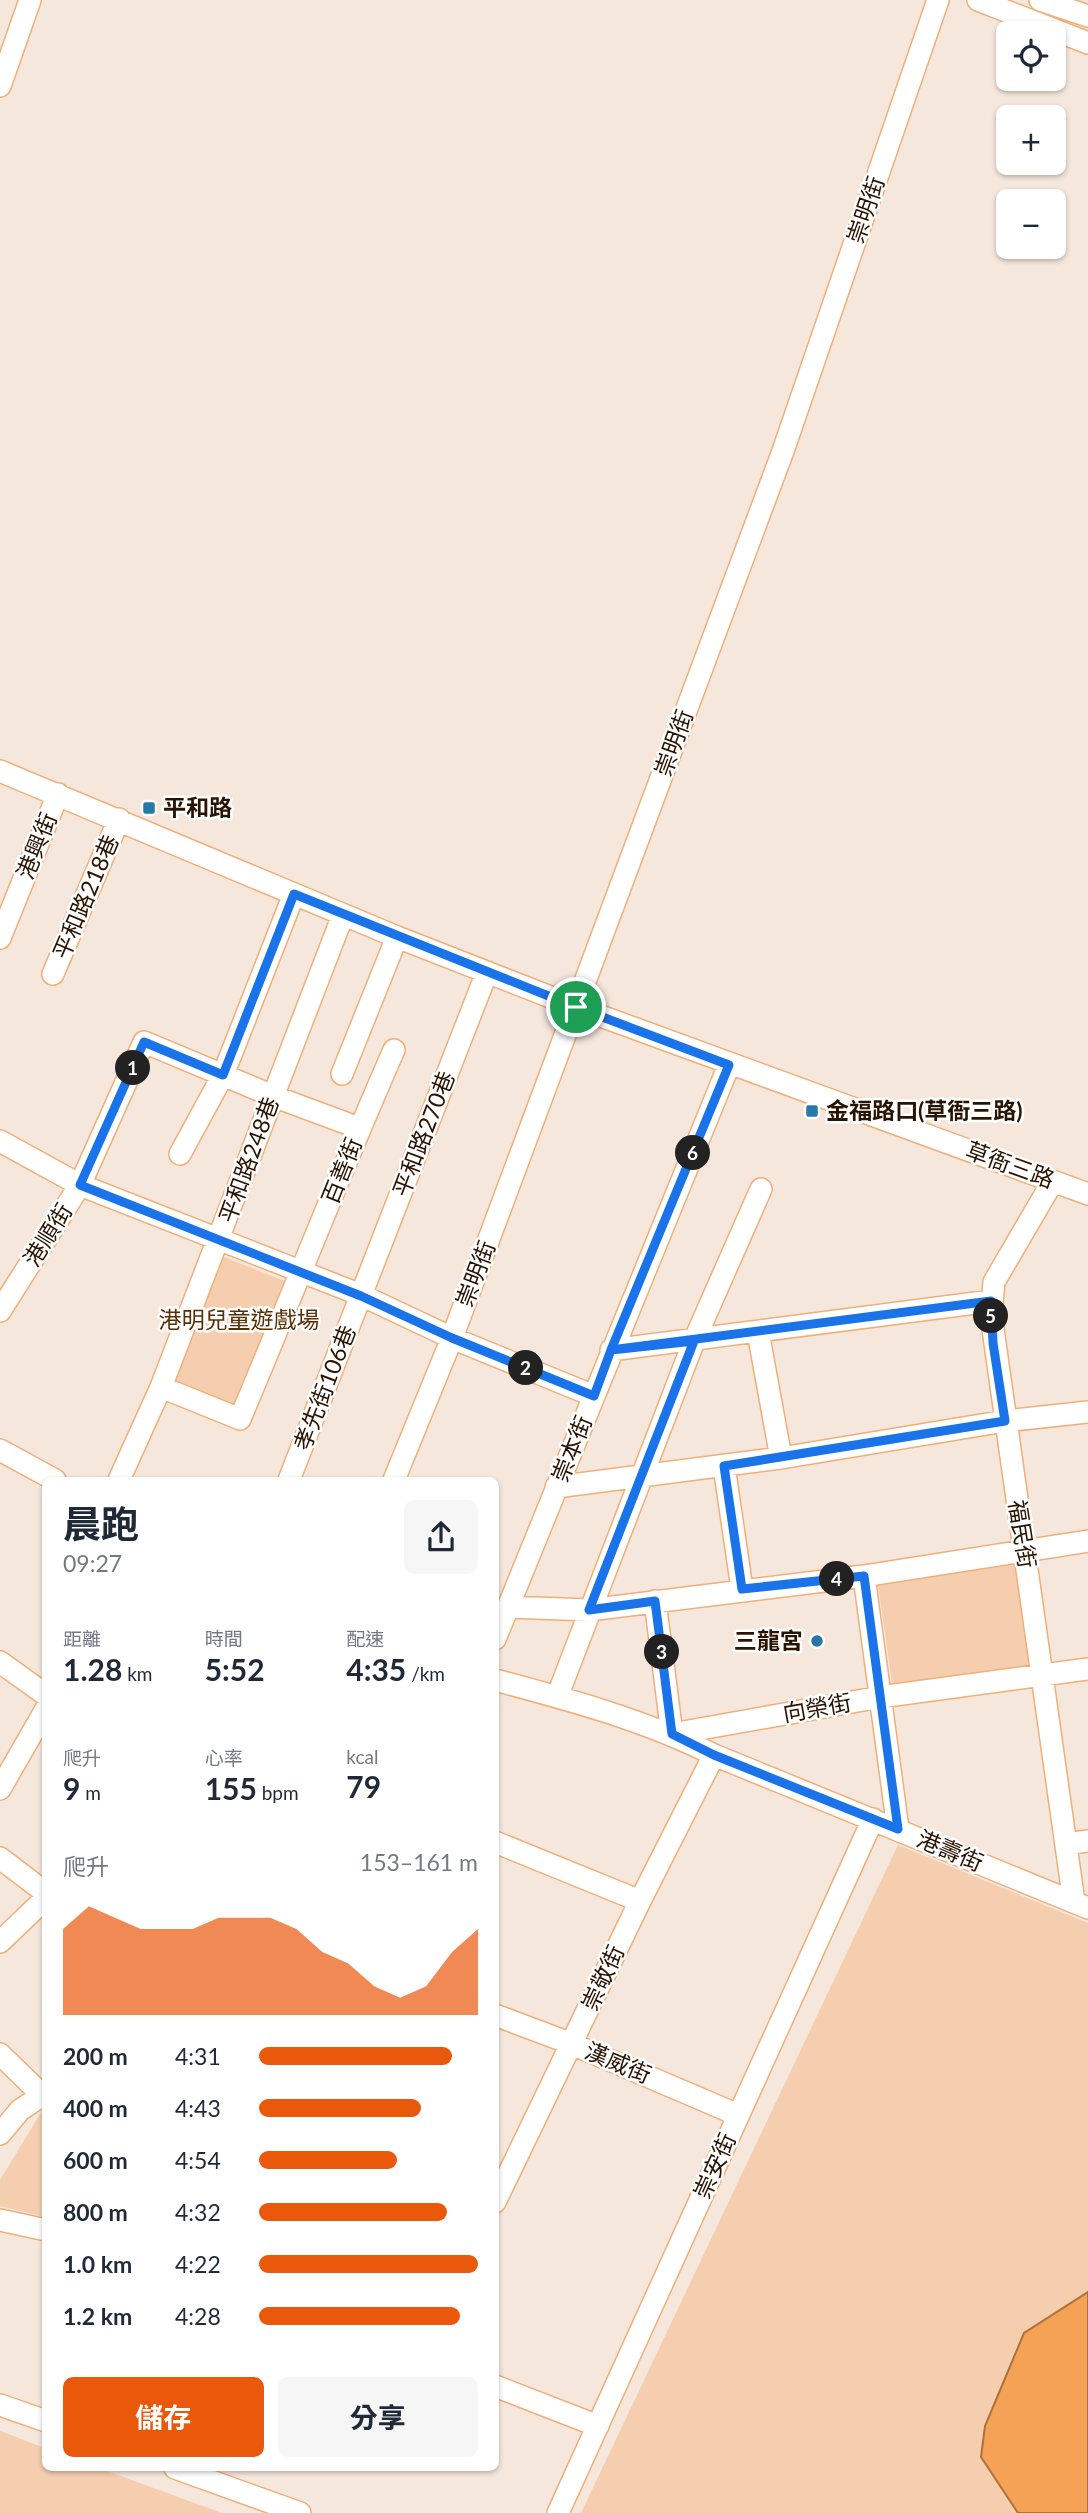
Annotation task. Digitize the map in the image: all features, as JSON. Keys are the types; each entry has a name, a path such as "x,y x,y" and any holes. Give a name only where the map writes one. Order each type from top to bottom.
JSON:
{"street":[{"path":"0,86 30,0"},
{"name":"崇明街","path":"395,1477 452,1338 783,452 938,0"},
{"path":"978,0 1088,43"},
{"path":"1040,0 1088,16"},
{"path":"0,771 343,915 576,1007"},
{"name":"港興街","path":"0,938 58,794"},
{"name":"平和路218巷","path":"53,974 118,819"},
{"path":"180,1154 223,1075 294,894"},
{"name":"平和路248巷","path":"120,1477 161,1387 343,915"},
{"path":"342,1074 397,937"},
{"name":"平和路270巷","path":"361,1296 487,972"},
{"name":"草衙三路","path":"576,1007 1088,1194"},
{"name":"百善街","path":"144,1042 273,1096 359,1128 302,1273 240,1419 161,1387"},
{"name":"港順街","path":"0,1311 80,1185 144,1042"},
{"path":"359,1128 394,1051"},
{"name":"崇本街","path":"499,1630 729,1065"},
{"path":"0,1141 80,1185 361,1296 452,1338 594,1396"},
{"name":"福民街","path":"1053,1181 995,1282 991,1301 993,1343 1066,1844 1081,1905"},
{"path":"557,1697 694,1341 761,1189"},
{"name":"孝先街106巷","path":"290,1477 361,1296"},
{"path":"611,1350 991,1301"},
{"path":"758,1332 781,1458"},
{"path":"556,1487 781,1458 1005,1421 1088,1412"},
{"path":"0,1450 50,1477"},
{"path":"724,1466 742,1589"},
{"path":"509,1607 589,1610 864,1576 1088,1541"},
{"path":"864,1576 898,1829"},
{"path":"655,1601 672,1734"},
{"path":"0,1662 42,1692"},
{"name":"向榮街","path":"672,1734 880,1698 1088,1669"},
{"name":"港壽街","path":"499,1681 672,1734 714,1755 1081,1905"},
{"path":"0,1788 42,1716"},
{"name":"崇敬街","path":"499,2194 640,1901 714,1755"},
{"name":"崇安街","path":"558,2513 873,1819"},
{"path":"1066,1844 1088,1841"},
{"path":"499,1844 640,1901"},
{"path":"0,1858 42,1893"},
{"path":"0,1942 42,1900"},
{"name":"漢威街","path":"499,2017 572,2044 738,2115"},
{"path":"0,2054 42,2092"},
{"path":"0,2134 20,2110 42,2095"},
{"path":"0,2220 42,2229"},
{"path":"499,2388 598,2426"},
{"path":"0,2405 42,2420"},
{"path":"196,2471 216,2474 300,2513"}],"green space":[{"name":"港明兒童遊戲場","path":"224,1257 295,1285 241,1415 172,1388"},
{"path":"1019,1556 1035,1668 893,1689 877,1577"},
{"path":"898,1845 1088,1923 1088,2513 581,2513"},
{"path":"42,2111 42,2216 0,2206 0,2180"},
{"path":"0,2431 42,2447 42,2471 107,2471 222,2513 0,2513"}],"building":[{"path":"1088,2292 1088,2513 1018,2513 981,2457 985,2426 1024,2333"}],"place":[{"name":"平和路","path":"149,808"},
{"name":"金福路口(草衙三路)","path":"812,1111"},
{"name":"三龍宮","path":"817,1641"}],"route":[{"path":"576,1007 294,894 223,1075 144,1042 80,1185 361,1296 452,1338 594,1396 611,1350 694,1341 589,1610 655,1601 672,1734 714,1755 898,1829 864,1576 742,1589 724,1466 1005,1421 993,1343 991,1301 611,1350 729,1065 576,1007"}]}
